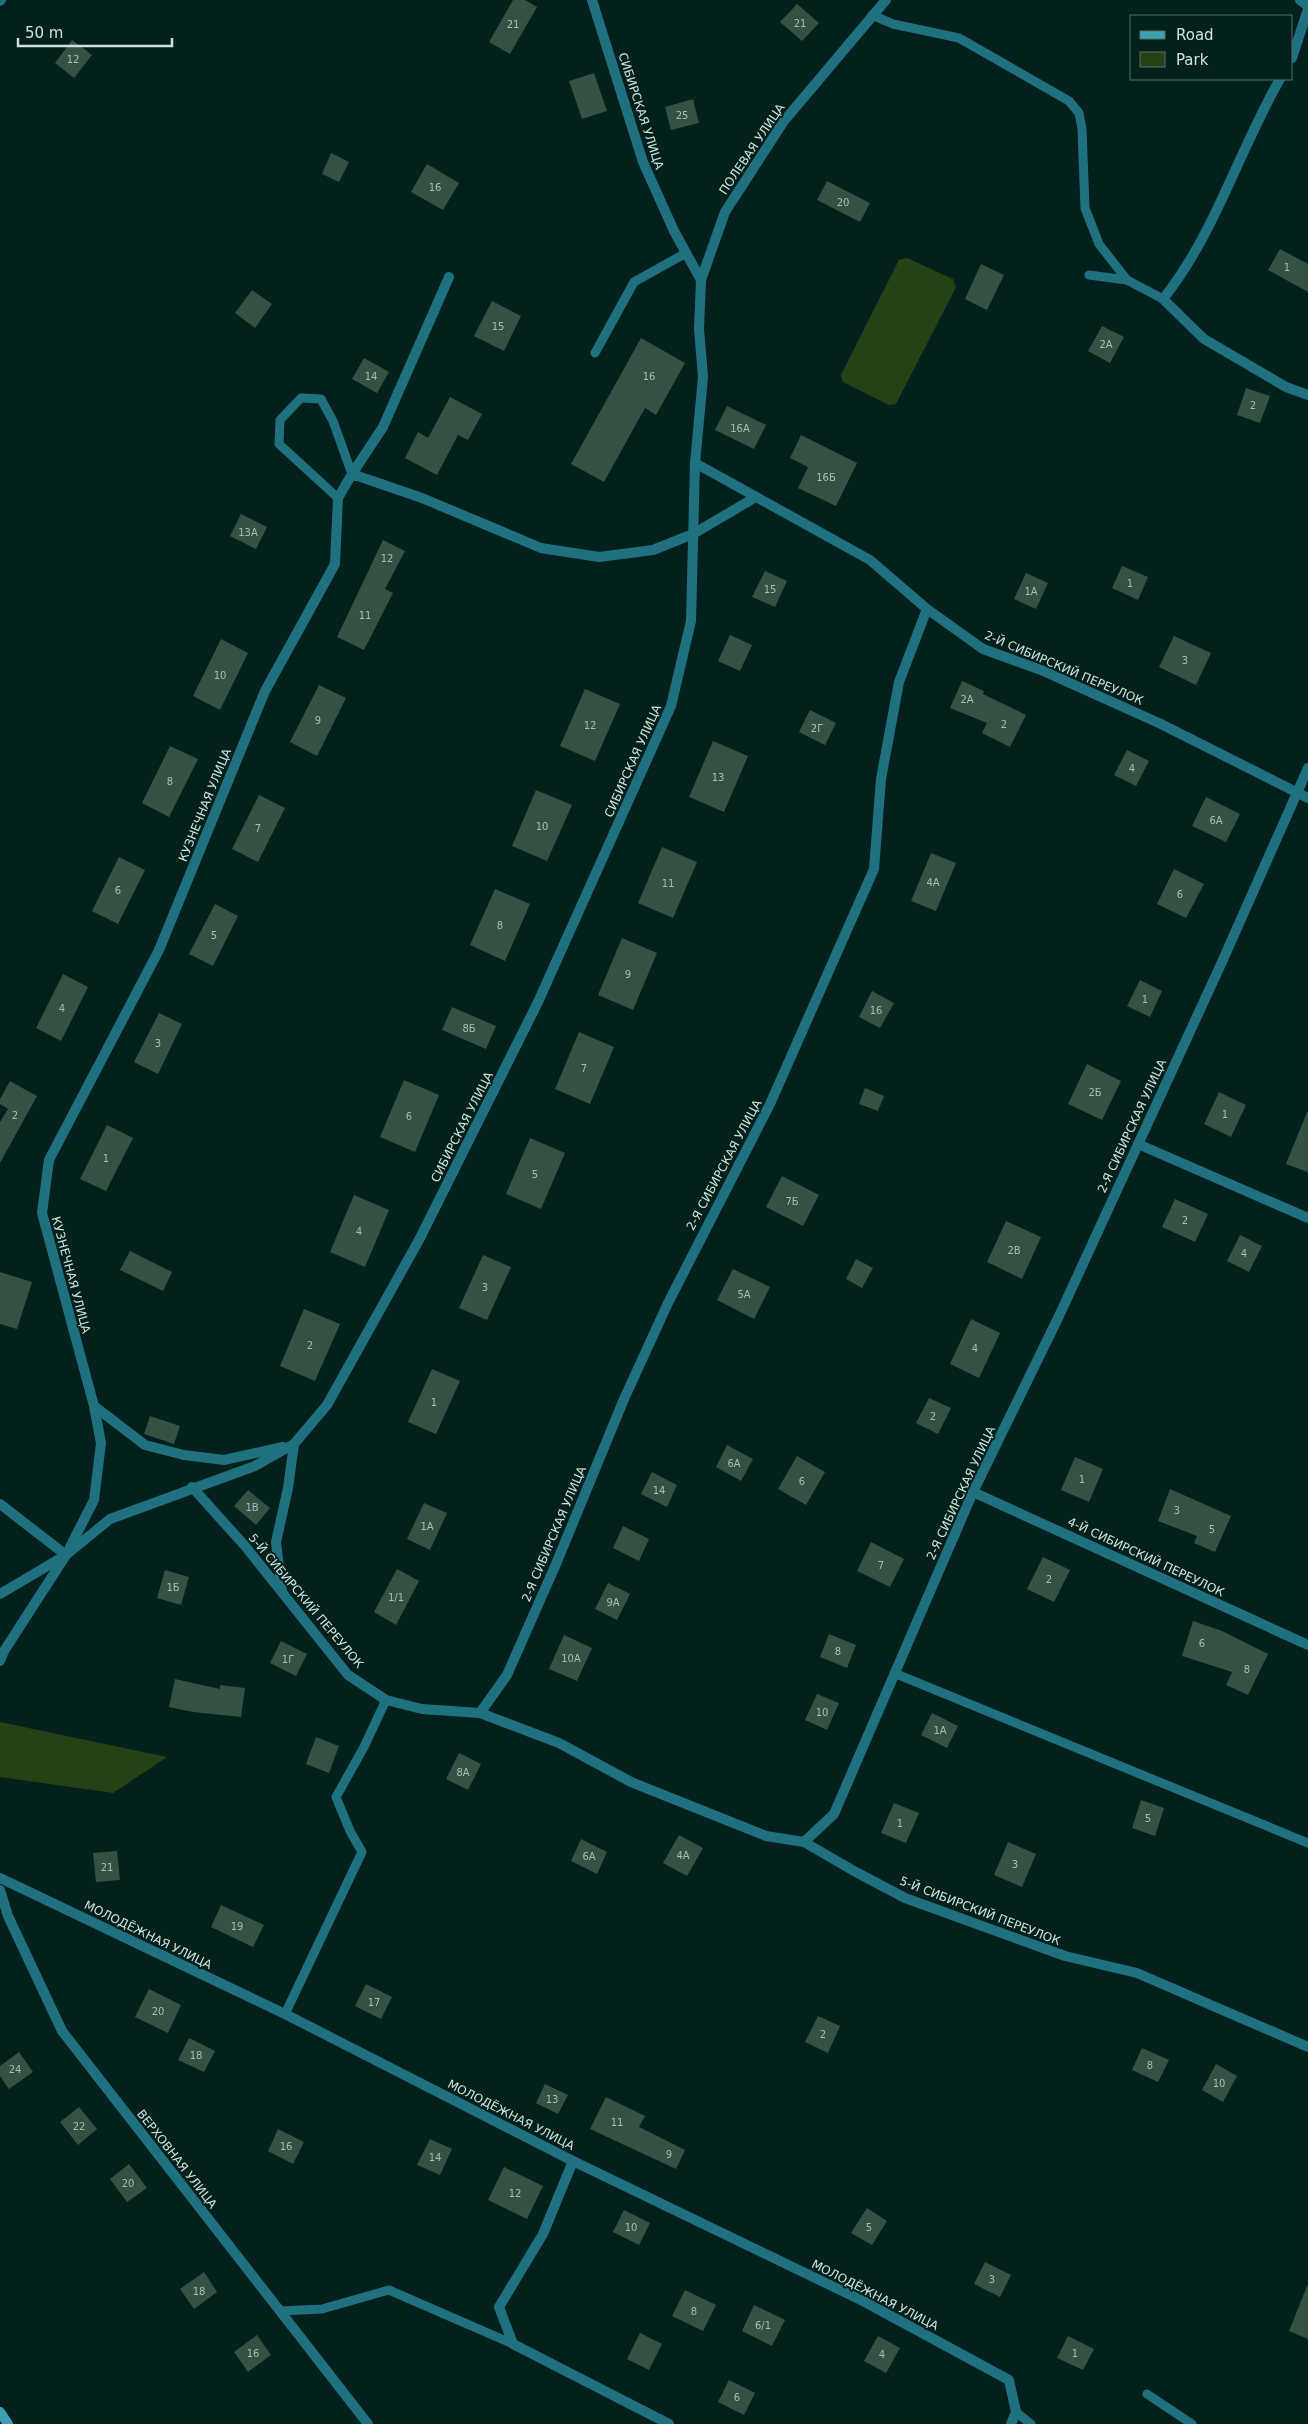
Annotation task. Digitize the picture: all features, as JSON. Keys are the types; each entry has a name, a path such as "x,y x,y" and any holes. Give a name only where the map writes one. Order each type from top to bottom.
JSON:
{"street":[{"name":"ПОЛЕВАЯ УЛИЦА","path":"701,280 725,212 784,121 886,0"},
{"path":"1293,55 1308,8 1300,0"},
{"name":"СИБИРСКАЯ УЛИЦА","path":"294,1444 327,1405 419,1240 538,1002 671,706 690,621 695,463 702,377 699,329 701,280 686,253 643,162 594,4"},
{"path":"1279,80 1263,109 1230,185 1194,252 1163,299 1204,339 1286,387 1308,395"},
{"name":"КУЗНЕЧНАЯ УЛИЦА","path":"66,1555 94,1500 101,1443 94,1406 42,1213 49,1160 159,950 265,691 335,564 338,498 383,427 449,277"},
{"name":"2-Й СИБИРСКИЙ ПЕРЕУЛОК","path":"695,463 870,560 927,609 983,649 1041,670 1161,724 1308,798"},
{"path":"352,474 422,498 541,548 599,557 653,550 693,534 756,497"},
{"name":"2-Я СИБИРСКАЯ УЛИЦА","path":"480,1713 507,1676 556,1564 624,1399 668,1303 770,1104 874,869 881,779 899,682 927,609"},
{"name":"2-Я СИБИРСКАЯ УЛИЦА","path":"804,1842 834,1814 973,1492 1059,1316 1298,794 1308,768"},
{"path":"1138,1144 1308,1218"},
{"path":"94,1406 145,1445 184,1455 224,1460 294,1444"},
{"path":"0,1594 66,1555 110,1519 255,1466 294,1444"},
{"path":"282,1592 276,1542 288,1488 294,1444"},
{"name":"5-Й СИБИРСКИЙ ПЕРЕУЛОК","path":"192,1488 282,1592 348,1675 386,1700 422,1709 480,1713 559,1743 631,1782 766,1836 804,1842 905,1898 1065,1956 1137,1973 1264,2026 1308,2047"},
{"name":"4-Й СИБИРСКИЙ ПЕРЕУЛОК","path":"973,1492 1308,1645"},
{"path":"0,1504 66,1555"},
{"path":"0,1661 2,1649 66,1555"},
{"name":"МОЛОДЁЖНАЯ УЛИЦА","path":"0,1878 285,2014 573,2161 863,2301 1009,2380 1016,2412"},
{"name":"ВЕРХОВНАЯ УЛИЦА","path":"0,1890 8,1916 62,2031 368,2424"},
{"path":"573,2161 543,2234 499,2307 513,2344 669,2424"},
{"path":"0,2412 8,2424"},
{"path":"1012,2424 1016,2412"}],"lane":[{"path":"872,15 893,24 959,38 1069,101 1079,113 1082,129 1085,208 1099,244 1127,280"},
{"path":"594,353 634,282 686,253"},
{"path":"1089,276 1127,280 1163,299"},
{"path":"338,498 279,444 280,420 301,398 321,398 333,421 352,474"},
{"path":"894,1673 1308,1843"},
{"path":"285,2014 362,1852 350,1831 336,1797 364,1747 386,1700"},
{"path":"280,2311 322,2308 389,2290 513,2344"},
{"path":"1147,2394 1192,2424"},
{"path":"1016,2412 1031,2424"}],"green space":[{"path":"907,258 953,279 956,287 896,404 889,405 843,382 841,375 899,260"},
{"path":"0,1722 167,1757 113,1793 0,1777"}],"building":[{"path":"513,0 525,0 537,7 510,54 489,42"},
{"path":"797,4 819,23 802,41 780,22"},
{"path":"72,40 92,55 74,78 55,63"},
{"path":"594,73 607,111 582,119 569,81"},
{"path":"693,99 699,123 671,130 665,107"},
{"path":"331,153 349,162 339,182 322,174"},
{"path":"427,164 459,183 443,210 411,192"},
{"path":"827,181 870,203 860,222 817,200"},
{"path":"1280,249 1308,264 1308,292 1268,270"},
{"path":"981,264 1004,275 987,310 965,299"},
{"path":"252,290 272,304 255,328 235,313"},
{"path":"492,301 521,316 504,351 474,336"},
{"path":"1102,326 1124,337 1110,363 1088,351"},
{"path":"641,338 685,363 656,415 645,408 604,482 571,464"},
{"path":"364,358 389,372 377,393 352,379"},
{"path":"1246,388 1270,396 1260,423 1237,415"},
{"path":"450,397 482,414 468,440 458,435 437,475 405,458 418,432 428,438"},
{"path":"727,406 766,425 754,449 715,430"},
{"path":"801,435 857,463 836,506 798,488 808,467 790,458"},
{"path":"241,514 267,527 256,549 230,536"},
{"path":"383,540 405,551 385,589 393,593 364,650 337,637"},
{"path":"1122,566 1148,577 1138,600 1112,588"},
{"path":"765,571 787,581 775,607 752,597"},
{"path":"1026,573 1048,583 1036,609 1014,599"},
{"path":"730,635 752,645 740,671 718,661"},
{"path":"1174,636 1211,653 1196,685 1159,667"},
{"path":"221,639 248,653 220,710 193,696"},
{"path":"962,681 984,691 983,694 1026,715 1010,747 982,733 987,723 950,708"},
{"path":"319,685 346,698 317,756 290,742"},
{"path":"585,689 620,704 595,761 560,746"},
{"path":"810,710 836,723 825,745 799,732"},
{"path":"713,741 748,756 724,812 689,797"},
{"path":"170,746 198,759 169,817 142,803"},
{"path":"1127,750 1149,761 1136,786 1114,775"},
{"path":"536,790 572,805 547,861 512,846"},
{"path":"259,795 285,808 258,862 232,849"},
{"path":"1206,797 1240,814 1226,842 1192,826"},
{"path":"662,847 697,862 673,918 638,903"},
{"path":"931,853 956,863 936,911 911,901"},
{"path":"119,857 145,870 118,924 92,911"},
{"path":"1174,869 1204,884 1186,918 1157,904"},
{"path":"495,889 530,904 505,961 470,945"},
{"path":"215,904 238,916 213,966 189,954"},
{"path":"622,938 657,953 633,1010 598,995"},
{"path":"63,974 88,987 61,1041 36,1028"},
{"path":"1140,980 1162,991 1150,1017 1127,1006"},
{"path":"872,991 894,1003 880,1028 859,1017"},
{"path":"452,1007 496,1026 486,1049 442,1030"},
{"path":"159,1013 182,1024 158,1074 134,1062"},
{"path":"579,1032 614,1047 590,1104 555,1089"},
{"path":"1087,1064 1121,1081 1102,1120 1068,1104"},
{"path":"404,1080 439,1095 415,1152 380,1137"},
{"path":"10,1081 37,1096 0,1163 0,1122 8,1109 0,1104 0,1099"},
{"path":"865,1088 884,1096 878,1111 859,1104"},
{"path":"1219,1092 1246,1105 1231,1137 1204,1124"},
{"path":"1308,1112 1308,1172 1286,1164"},
{"path":"107,1125 133,1138 106,1191 80,1179"},
{"path":"530,1138 565,1153 541,1209 506,1194"},
{"path":"782,1176 819,1195 803,1226 766,1207"},
{"path":"354,1195 389,1210 365,1267 330,1252"},
{"path":"1175,1199 1208,1214 1195,1242 1162,1227"},
{"path":"1006,1221 1041,1237 1022,1279 987,1262"},
{"path":"1240,1235 1262,1246 1249,1272 1227,1261"},
{"path":"130,1251 172,1272 163,1291 120,1270"},
{"path":"483,1255 511,1267 487,1320 459,1308"},
{"path":"856,1259 873,1268 862,1288 846,1279"},
{"path":"733,1269 770,1287 754,1319 717,1300"},
{"path":"0,1272 32,1282 17,1329 0,1324"},
{"path":"304,1309 340,1324 315,1381 280,1366"},
{"path":"971,1319 1000,1333 979,1378 950,1364"},
{"path":"432,1369 460,1381 436,1434 408,1422"},
{"path":"929,1398 951,1408 938,1434 916,1423"},
{"path":"150,1416 180,1426 174,1444 144,1434"},
{"path":"727,1445 753,1459 741,1481 716,1467"},
{"path":"797,1456 825,1472 806,1505 778,1489"},
{"path":"1075,1457 1103,1469 1089,1502 1061,1490"},
{"path":"652,1472 677,1485 667,1507 641,1494"},
{"path":"1170,1489 1231,1516 1215,1552 1194,1543 1197,1536 1158,1521"},
{"path":"248,1490 270,1508 256,1525 234,1506"},
{"path":"424,1503 447,1513 430,1550 407,1539"},
{"path":"623,1526 649,1539 639,1561 613,1548"},
{"path":"871,1542 904,1559 890,1587 857,1571"},
{"path":"1043,1557 1070,1570 1054,1602 1027,1589"},
{"path":"397,1569 419,1581 396,1625 374,1612"},
{"path":"165,1570 189,1577 181,1605 157,1598"},
{"path":"608,1583 630,1594 617,1620 595,1609"},
{"path":"1193,1621 1222,1631 1268,1654 1248,1695 1226,1685 1232,1672 1182,1656"},
{"path":"829,1634 856,1645 847,1668 820,1657"},
{"path":"564,1635 592,1648 577,1681 549,1669"},
{"path":"281,1641 307,1654 296,1676 270,1663"},
{"path":"175,1679 220,1689 220,1685 245,1688 241,1717 193,1712 169,1707"},
{"path":"817,1694 839,1703 827,1730 805,1720"},
{"path":"932,1713 958,1726 947,1748 921,1735"},
{"path":"316,1737 339,1746 329,1773 306,1764"},
{"path":"459,1753 481,1764 468,1790 446,1779"},
{"path":"1141,1800 1164,1808 1155,1836 1132,1828"},
{"path":"894,1803 919,1813 906,1843 881,1833"},
{"path":"679,1835 703,1848 687,1876 663,1863"},
{"path":"581,1839 607,1852 597,1874 571,1861"},
{"path":"1008,1842 1036,1854 1022,1887 994,1875"},
{"path":"117,1851 120,1880 96,1882 93,1853"},
{"path":"221,1905 264,1925 253,1947 211,1927"},
{"path":"366,1984 392,1997 381,2019 355,2006"},
{"path":"149,1989 181,2005 168,2033 135,2017"},
{"path":"818,2016 840,2026 828,2053 805,2042"},
{"path":"189,2038 215,2051 204,2072 178,2060"},
{"path":"1142,2048 1169,2060 1158,2082 1132,2070"},
{"path":"19,2052 33,2072 9,2089 0,2076 0,2066"},
{"path":"1216,2064 1237,2076 1223,2102 1202,2090"},
{"path":"545,2084 568,2095 558,2114 536,2103"},
{"path":"606,2097 645,2116 639,2127 685,2150 676,2169 590,2129"},
{"path":"79,2107 97,2129 78,2145 60,2122"},
{"path":"278,2129 304,2142 293,2164 268,2151"},
{"path":"430,2139 452,2149 440,2175 417,2165"},
{"path":"129,2164 147,2188 127,2202 110,2179"},
{"path":"504,2167 543,2186 527,2219 488,2200"},
{"path":"867,2208 887,2221 872,2245 851,2233"},
{"path":"624,2210 650,2223 639,2245 613,2232"},
{"path":"985,2262 1011,2275 1000,2297 974,2284"},
{"path":"204,2272 217,2292 194,2309 180,2289"},
{"path":"1308,2286 1308,2339 1289,2331"},
{"path":"685,2290 716,2305 703,2331 672,2316"},
{"path":"754,2305 785,2320 772,2346 742,2331"},
{"path":"640,2333 662,2344 649,2370 627,2359"},
{"path":"257,2335 271,2355 248,2372 234,2352"},
{"path":"878,2336 900,2348 886,2373 864,2361"},
{"path":"1068,2336 1094,2349 1083,2370 1057,2358"},
{"path":"729,2380 755,2393 744,2415 718,2402"}]}
